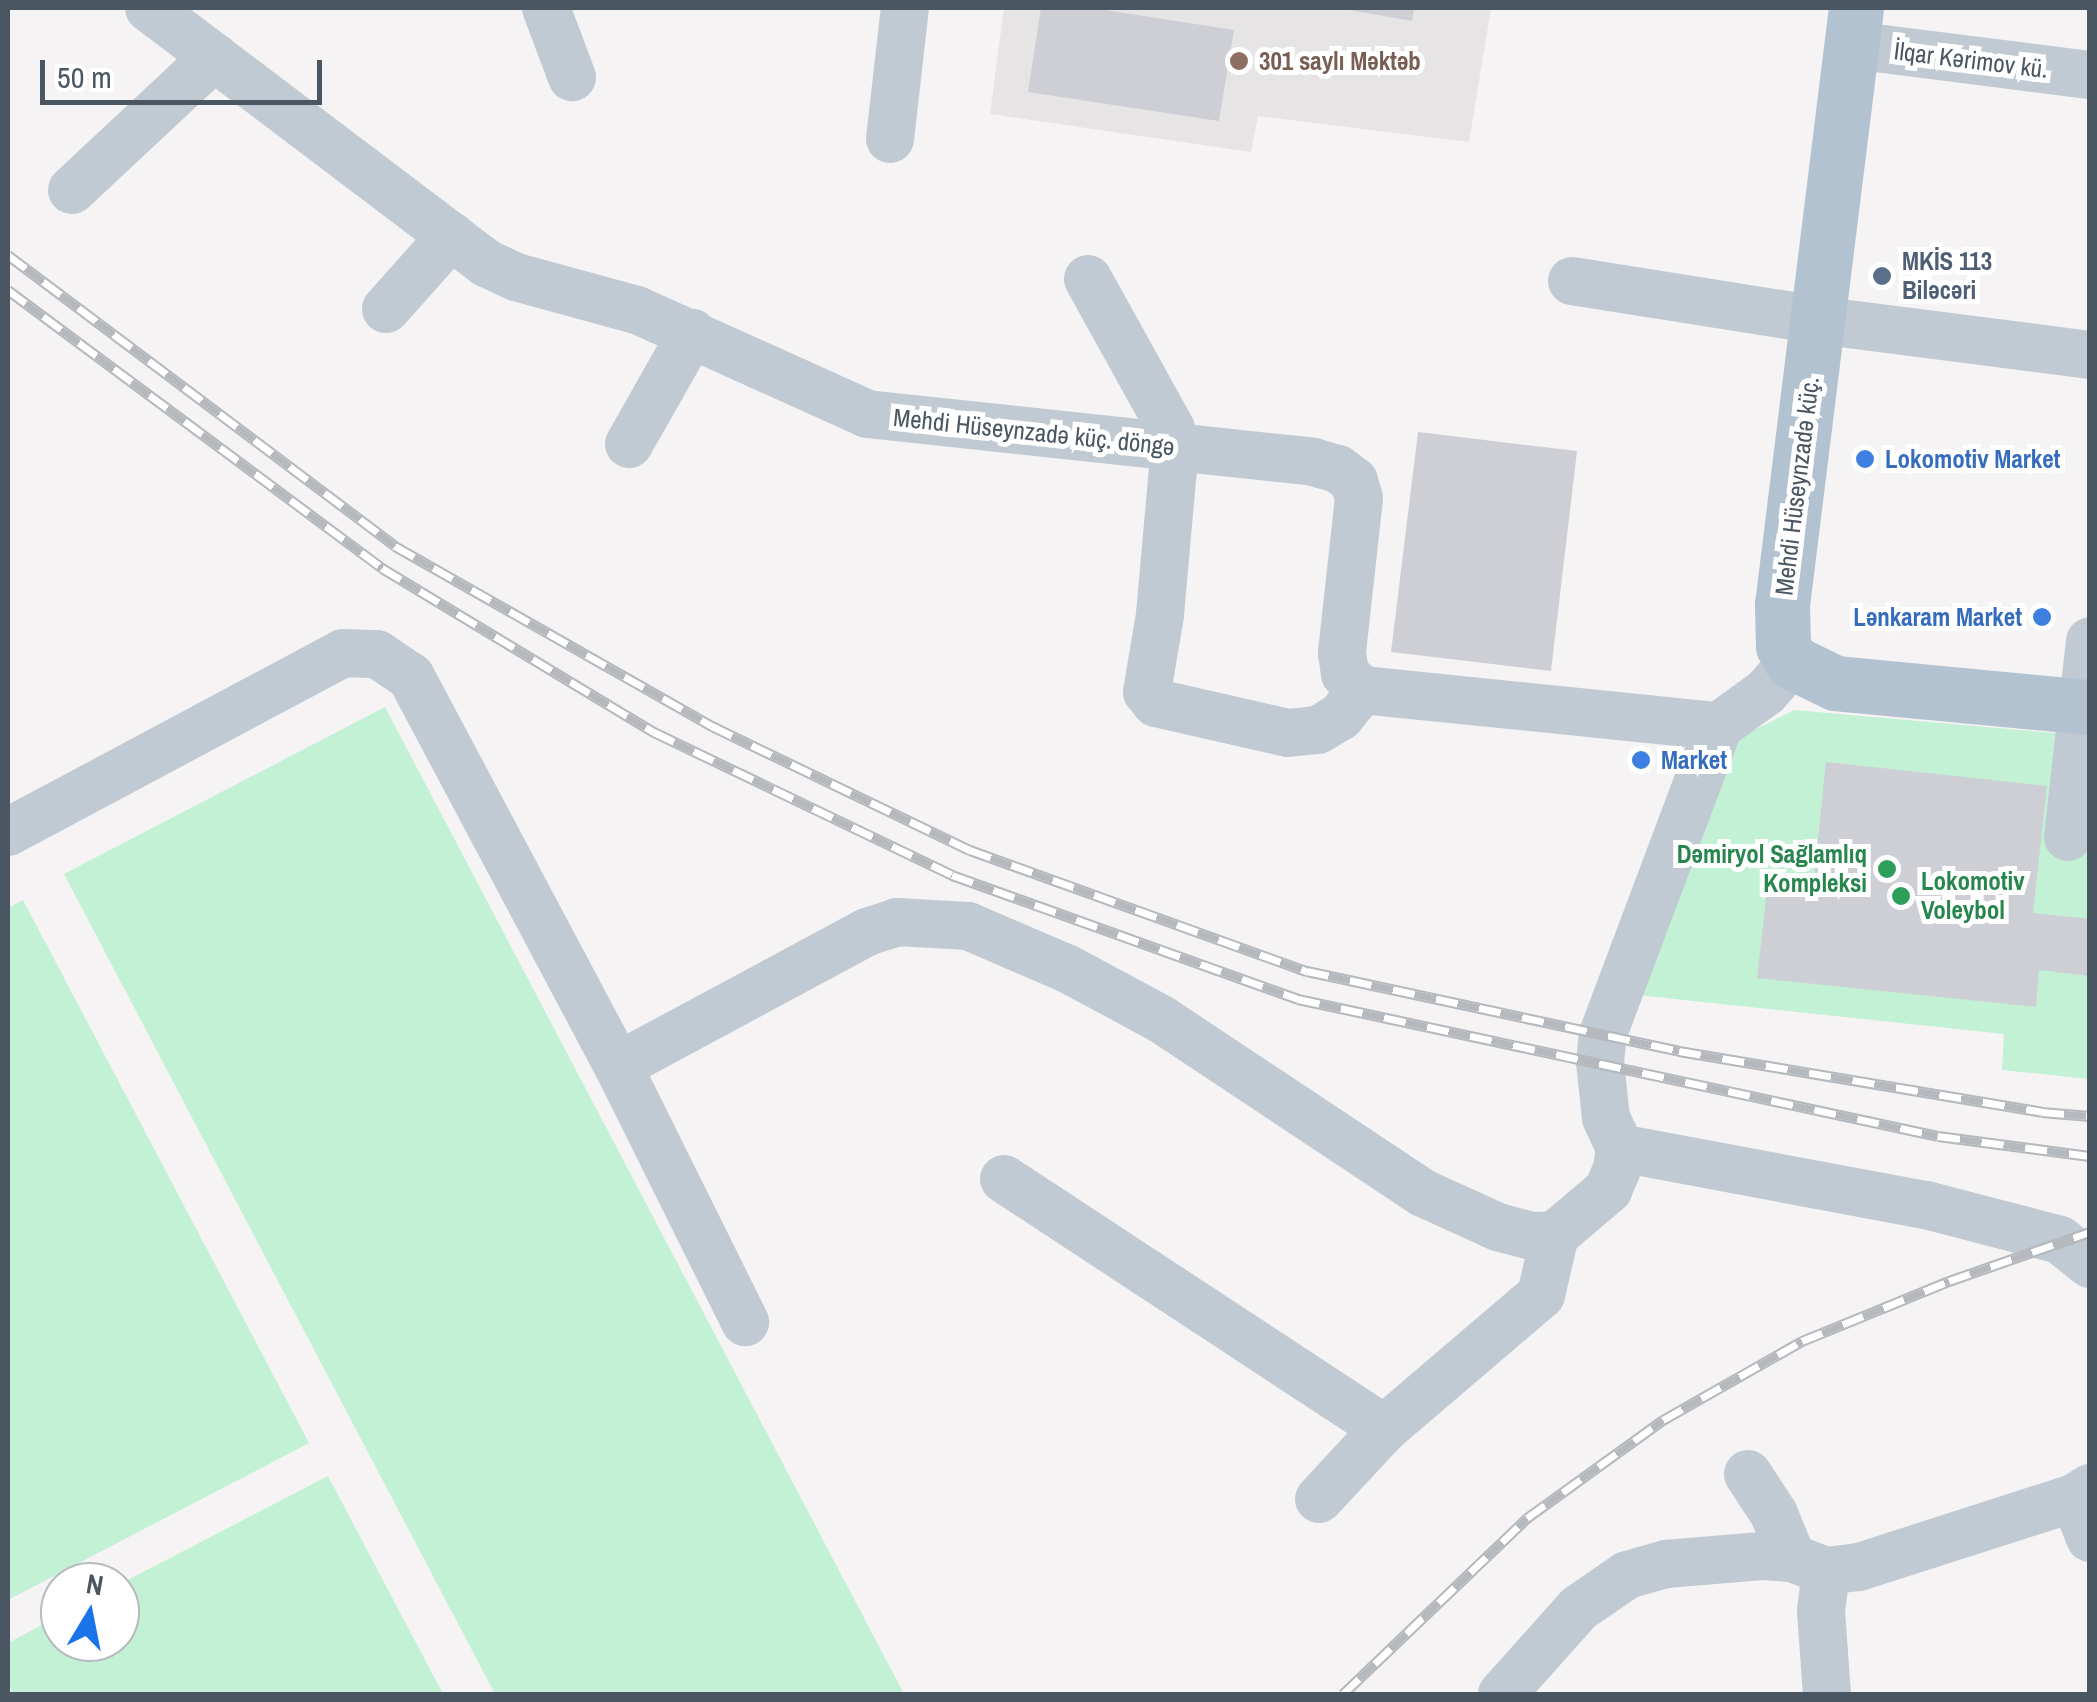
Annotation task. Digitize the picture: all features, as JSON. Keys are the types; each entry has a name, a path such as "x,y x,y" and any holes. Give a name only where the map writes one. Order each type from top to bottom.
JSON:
{"main road":[{"name":"Mehdi Hüseynzadə küç.","path":"1792,662 1783,646 1780,626 1854,26"},
{"path":"1792,662 1835,683 2086,706"}],"street":[{"name":"Mehdi Hüseynzadə küç. döngə","path":"149,8 486,262 516,277 596,296 692,333 867,414 1313,462 1338,469 1354,481 1358,498 1342,653 1344,674 1362,690"},
{"path":"546,8 572,77"},
{"path":"890,139 905,8"},
{"name":"İlqar Kərimov kü.","path":"1854,26 2090,75"},
{"path":"72,190 214,57"},
{"path":"386,309 450,236"},
{"path":"1088,280 1171,429 1175,446 1148,692 1156,703 1288,732 1318,730 1340,718 1362,690 1719,726"},
{"path":"1572,281 1817,320 2090,355"},
{"path":"629,444 692,333"},
{"path":"2068,837 2086,706 2090,642"},
{"path":"8,832 344,653 377,654 411,677 618,1066 746,1322"},
{"path":"1320,1500 1384,1429 1541,1295 1555,1236 1608,1190 1620,1148 1606,1118 1600,1062 1603,1034 1719,726 1766,692 1792,662"},
{"path":"618,1066 867,932 897,922 968,926 1068,968 1161,1019 1363,1157 1456,1210 1515,1232 1555,1236"},
{"path":"1620,1148 1926,1205 2060,1240 2090,1264"},
{"path":"1004,1179 1384,1429"},
{"path":"1748,1474 1809,1564 1820,1612 1827,1694"},
{"path":"1502,1694 1578,1608 1627,1575 1678,1563 1859,1567 2084,1508"}],"shaded area":[{"name":"301 saylı Məktəb","path":"1004,8 1491,8 1469,142 1258,116 1251,152 990,114"}],"green space":[{"path":"385,707 904,1694 495,1694 64,874"},
{"name":"Dəmiryol Sağlamlıq Kompleksi","path":"1794,710 2089,736 2089,1079 2002,1070 2004,1034 1638,995 1731,742"},
{"path":"23,900 309,1443 81,1562 40,1562 40,1583 8,1600 8,908"},
{"path":"328,1476 443,1694 13,1694 8,1684 8,1643 40,1626 40,1662 140,1662 140,1574"}],"building":[{"path":"1041,8 1092,8 1234,30 1219,121 1028,92"},
{"path":"1339,8 1414,8 1412,21"},
{"path":"1418,432 1577,451 1551,671 1391,652"},
{"name":"Lokomotiv Voleybol","path":"1826,762 2047,786 2033,913 2090,919 2090,976 2039,970 2036,1007 1757,978 1769,873 1814,878"}],"railway":[{"path":"8,255 395,546 712,726 970,850 1307,971 1679,1051 2042,1112 2090,1116"},
{"path":"8,290 382,568 654,732 952,875 1298,999 1938,1136 2090,1156"},
{"path":"1343,1694 1527,1518 1663,1420 1802,1341 1949,1281 2090,1232"}],"place":[{"name":"301 saylı Məktəb","path":"1239,61"},
{"name":"MKİS 113 Biləcəri","path":"1882,276"},
{"name":"Lokomotiv Market","path":"1865,459"},
{"name":"Lənkaram Market","path":"2042,617"},
{"name":"Market","path":"1641,760"},
{"name":"Dəmiryol Sağlamlıq Kompleksi","path":"1887,869"},
{"name":"Lokomotiv Voleybol","path":"1901,896"}]}
